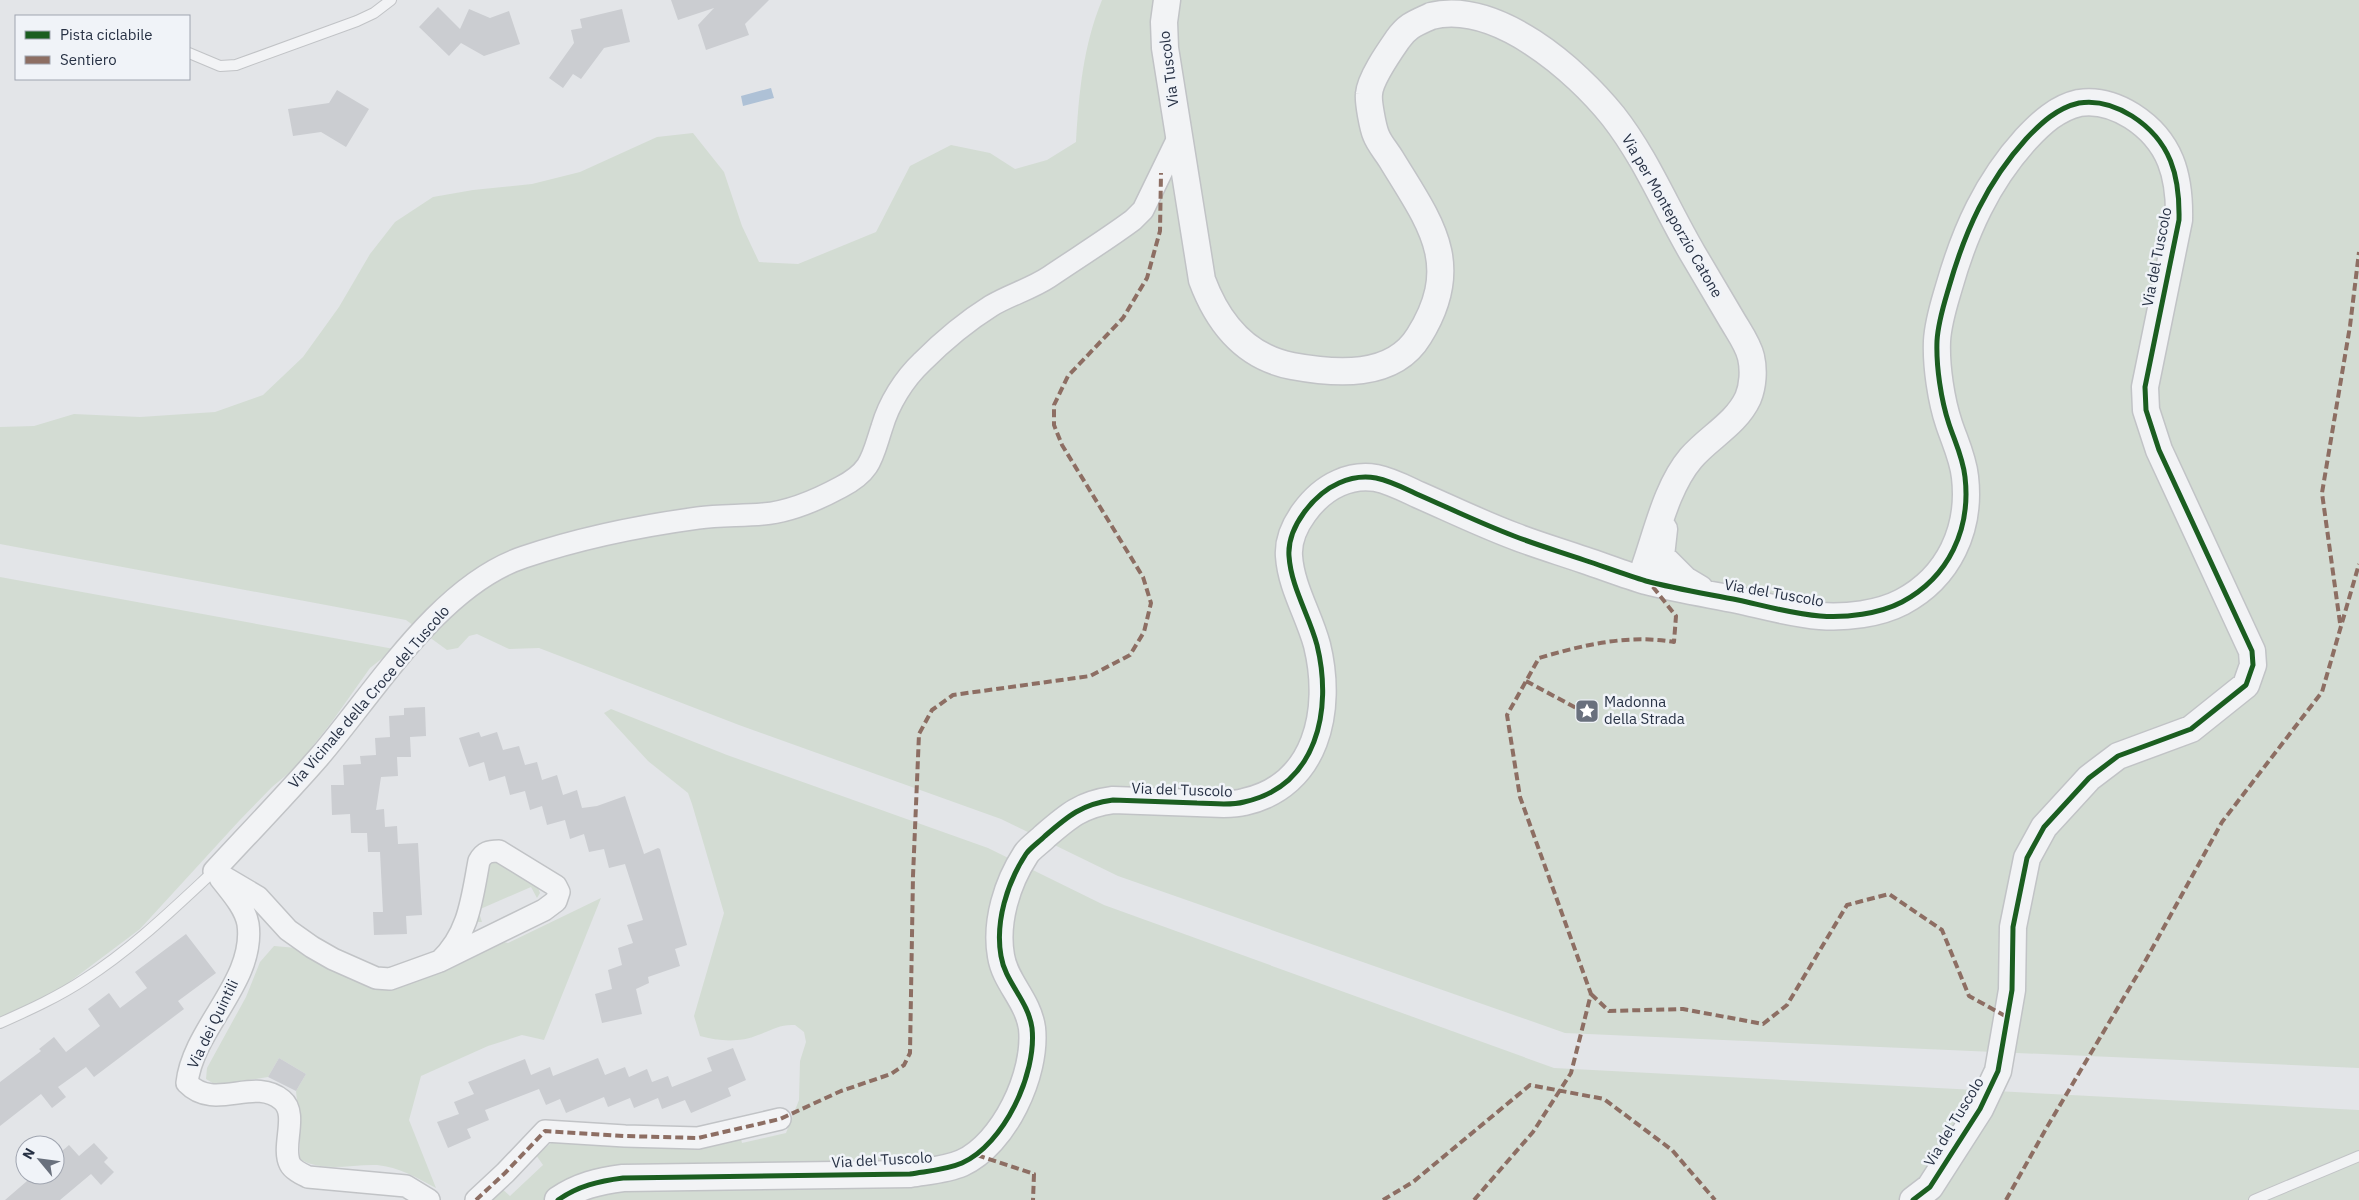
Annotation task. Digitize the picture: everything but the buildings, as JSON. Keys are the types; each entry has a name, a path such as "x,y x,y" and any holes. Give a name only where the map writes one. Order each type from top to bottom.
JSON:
{"street":[{"name":"Via Tuscolo","path":"1167,0 1164,39 1178,138"},
{"name":"Via per Monteporzio Catone","path":"1178,138 1202,280 1210,302 1223,323 1238,340 1256,353 1275,362 1300,367 1347,370 1366,370 1384,367 1413,346 1437,304 1441,279 1439,252 1431,227 1376,135 1368,93 1382,62 1407,27 1444,10 1484,10 1525,32 1584,80 1629,136 1692,252 1745,341 1751,358 1753,378 1749,396 1738,415 1691,458 1673,484 1666,508"},
{"name":"Via del Tuscolo","path":"558,1200 571,1191 600,1181 623,1178 910,1174 952,1166 976,1155 996,1137 1010,1114 1023,1086 1029,1060 1032,1029 1024,1001 1010,979 1001,956 1000,935 1002,911 1026,853 1069,815 1093,803 1113,800 1237,804 1261,798 1279,788 1298,771 1313,748 1322,706 1317,647 1289,558 1290,544 1294,532 1310,505 1323,492 1337,484 1364,477 1388,482 1514,536 1662,584 1709,594 1820,616 1846,616 1878,611 1904,602 1933,580 1947,565 1959,541 1965,510 1966,480 1960,452 1947,420 1937,344 1939,323 1959,253 1978,207 1993,181 2014,152 2044,121 2065,106 2086,102 2104,103 2122,110 2154,132 2170,160 2180,195 2179,220 2145,387 2146,410 2159,450 2252,651 2253,665 2246,685 2190,729 2118,756 2089,778 2044,827 2027,858 2013,927 2012,990 1998,1071 1980,1110 1930,1187 1913,1200"},
{"name":"Via Vicinale della Croce del Tuscolo","path":"214,871 319,757 385,674 428,626 457,596 485,575 524,557 608,534 698,518 762,514 797,507 842,487 860,476 872,459 891,404 904,382 921,362 990,306 1049,277 1133,220 1143,210 1178,138"},
{"path":"1615,570 1646,544 1666,508"},
{"path":"1662,584 1645,566 1666,508"},
{"path":"1666,508 1661,556 1685,580 1709,594"},
{"path":"214,871 258,897 288,930 333,959 364,974 390,980 440,961 544,910 556,901 559,892 556,886 500,851 490,851 482,855 479,861 469,916 452,950 440,961"},
{"name":"Via dei Quintili","path":"214,871 237,901 248,923 246,949 232,986 191,1062 187,1083 195,1091 208,1096 264,1091 283,1100 288,1109 288,1154 290,1164 299,1173 308,1177 406,1186 429,1200"},
{"path":"476,1200 545,1131 698,1138 780,1119"}],"lane":[{"path":"190,53 220,66 243,64 357,21 374,13 391,0"},
{"path":"0,1023 45,1003 99,970 160,922 214,871"},
{"path":"2254,1200 2359,1156"}],"shaded area":[{"path":"1102,0 2359,0 2359,1068 1565,1033 1118,876 1001,819 739,725 539,648 509,649 477,634 469,636 458,648 447,650 406,620 0,544 0,427 34,426 74,414 140,417 215,412 263,395 303,357 339,307 370,254 395,222 433,197 473,190 532,184 580,172 657,137 693,133 724,172 742,226 759,262 798,264 876,232 910,166 951,145 990,153 1015,169 1047,160 1076,142 1086,52"},
{"path":"0,577 394,649 370,668 331,723 296,767 272,787 239,821 140,929 60,989 0,1018"},
{"path":"611,709 727,755 988,848 1104,905 1554,1068 2359,1110 2359,1200 487,1200 499,1186 510,1196 543,1165 536,1155 555,1140 739,1131 742,1143 786,1133 799,1100 800,1061 806,1042 804,1032 795,1025 780,1026 751,1038 736,1040 722,1040 700,1036 694,1016 724,913 688,793 648,761 604,713"},
{"path":"491,858 537,885 540,893 537,898 531,887 478,910 482,922 476,922 483,866"},
{"path":"601,898 544,1040 522,1035 488,1046 421,1076 409,1120 436,1188 408,1174 385,1166 328,1167 318,1166 300,1159 300,1131 296,1091 306,1074 279,1058 268,1077 216,1085 206,1079 207,1068 246,997 260,962 274,946 297,948 390,985 458,964 495,940 508,943"}],"water":[{"path":"771,88 774,98 743,106 741,96"}],"marked path":[{"path":"476,1200 545,1131 698,1138 780,1119 841,1091 891,1074 904,1065 910,1053 913,876 919,734 932,710 953,695 1090,676 1130,655 1144,632 1151,603 1143,577 1062,445 1054,425 1054,405 1068,376 1123,318 1147,278 1160,231 1161,173"},
{"path":"2340,623 2322,493 2350,326 2359,252"},
{"path":"2006,1200 2142,967 2222,822 2322,692 2359,564"},
{"path":"1474,1200 1533,1132 1571,1073 1591,994 1520,797 1507,715 1539,658 1606,642 1640,639 1674,642 1676,616 1649,582"},
{"path":"1526,681 1578,709"},
{"path":"1591,994 1609,1011 1683,1009 1763,1024 1787,1005 1847,905 1889,894 1942,930 1969,996 2007,1017"},
{"path":"1383,1200 1413,1182 1530,1085 1604,1099 1672,1150 1715,1200"},
{"path":"977,1155 1034,1174 1033,1200"}],"cycle path":[{"path":"558,1200 573,1191 589,1185 623,1178 910,1174 943,1169 962,1163 977,1154 1004,1124 1015,1106 1029,1066 1032,1046 1030,1018 1003,965 1000,943 1001,916 1004,903 1013,877 1028,852 1068,817 1093,804 1113,800 1232,804 1244,802 1269,793 1288,780 1303,762 1314,742 1320,719 1323,695 1321,670 1314,634 1290,567 1290,545 1292,534 1304,513 1320,495 1339,483 1362,477 1382,479 1514,536 1638,579 1789,612 1810,615 1851,616 1883,610 1902,602 1918,592 1933,579 1953,550 1960,533 1964,515 1966,496 1964,470 1941,394 1937,351 1942,313 1962,246 1979,208 2000,172 2012,155 2032,133 2050,117 2064,108 2086,102 2100,103 2126,112 2145,126 2164,148 2175,174 2178,189 2179,220 2145,387 2146,410 2159,450 2252,651 2253,665 2246,685 2191,729 2118,756 2089,778 2044,827 2027,858 2013,927 2012,990 1998,1071 1980,1109 1930,1187 1913,1200"}],"place":[{"name":"Madonna della Strada","path":"1587,711"}]}
